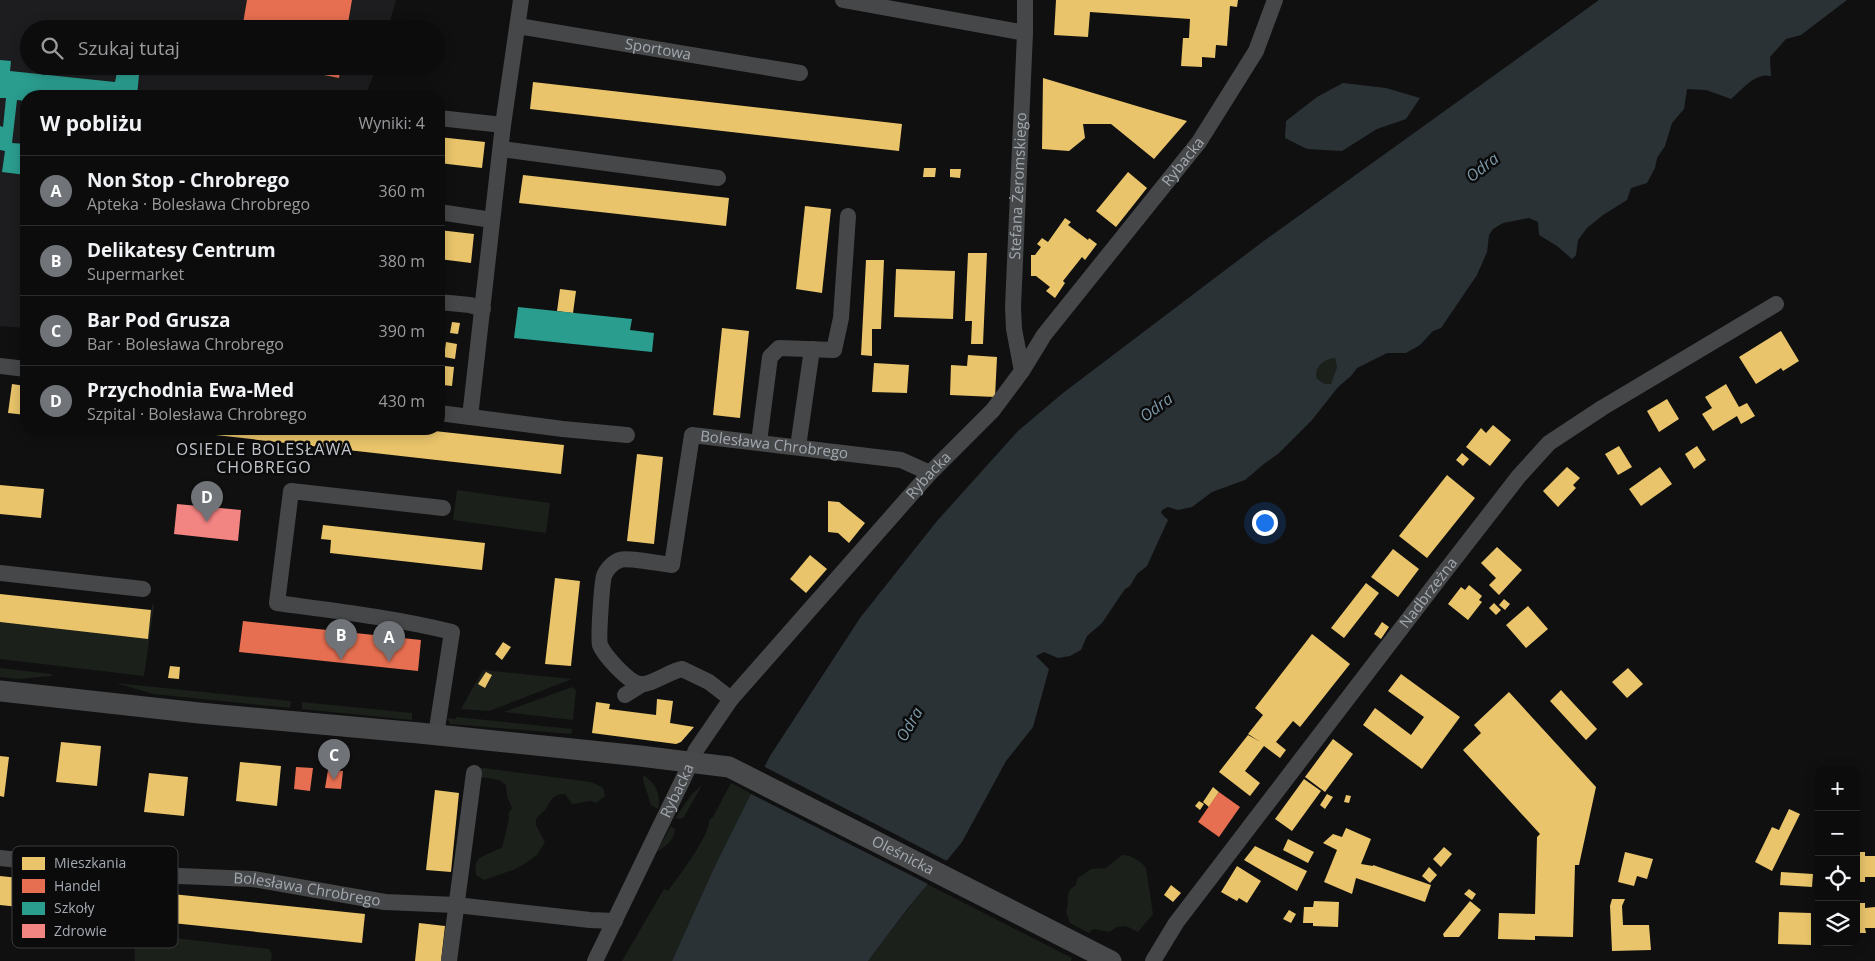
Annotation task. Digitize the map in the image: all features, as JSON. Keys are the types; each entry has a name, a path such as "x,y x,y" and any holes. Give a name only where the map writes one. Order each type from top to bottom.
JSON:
{"main road":[{"path":"0,691 199,713 436,735 690,762"},
{"name":"Oleśnicka","path":"690,762 729,768 750,777 1111,961"}],"street":[{"path":"470,417 503,125 521,0"},
{"path":"843,0 1025,33"},
{"name":"Stefana Żeromskiego","path":"1022,371 1014,329 1013,308 1025,0"},
{"name":"Rybacka","path":"595,961 703,736 731,699 930,473 993,410 1022,371 1044,335 1176,173 1218,115 1256,51 1275,0"},
{"name":"Sportowa","path":"518,26 800,73"},
{"path":"445,119 503,125"},
{"path":"501,149 718,178"},
{"path":"445,213 492,220"},
{"path":"759,442 770,357 779,348 834,350 841,318 848,216"},
{"path":"445,303 483,308"},
{"name":"Nadbrzeżna","path":"1153,961 1176,923 1421,602 1519,476 1549,443 1602,408 1776,304"},
{"path":"798,447 812,349"},
{"path":"0,366 20,368"},
{"path":"445,414 563,430 627,435"},
{"name":"Bolesława Chrobrego","path":"641,685 631,680 606,656 600,645 604,577 614,564 622,559 672,565 692,435 901,460 930,473"},
{"path":"436,735 452,632 355,613 277,603 291,491 443,508"},
{"path":"0,573 143,589"},
{"path":"625,695 641,685 682,669 702,678 731,699"},
{"path":"449,961 474,773"},
{"name":"Bolesława Chrobrego","path":"178,876 253,879 351,892 385,902 456,905 590,920 615,921"}],"shaded area":[{"path":"0,0 396,0 390,20 20,20 20,75 373,75 367,90 20,90 20,328 0,326"},
{"path":"1335,358 1337,367 1331,384 1325,384 1317,380 1316,375 1320,365 1327,360"},
{"path":"457,490 550,503 546,533 453,520"},
{"path":"152,604 154,606 144,676 0,659 0,622 148,638"},
{"path":"0,668 51,674 52,676 18,679 0,677"},
{"path":"483,670 572,679 489,711 461,709"},
{"path":"116,683 291,701 290,708 153,694"},
{"path":"572,687 576,690 573,720 504,712"},
{"path":"302,702 412,713 412,720 302,709"},
{"path":"456,717 572,729 571,734 450,724 447,718 456,719"},
{"path":"476,767 591,782 603,788 605,796 596,803 590,801 572,804 565,794 554,797 536,819 536,825 545,842 537,855 513,870 484,880 476,875 476,863 482,857 502,848 509,819 508,814 512,808 507,796 506,785 499,780 475,776"},
{"path":"643,775 656,789 659,798 658,809 651,805"},
{"path":"731,783 752,794 713,870 672,961 622,961 664,889 668,891 699,846 708,827 709,820 713,817"},
{"path":"702,785 684,817 680,819 675,818 692,794"},
{"path":"671,826 675,830 673,837 657,852"},
{"path":"1122,855 1136,859 1146,868 1153,914 1138,932 1126,926 1117,927 1109,932 1093,929 1089,933 1070,923 1066,912 1068,894 1075,886 1078,878 1091,869 1106,868"},
{"path":"927,884 1072,958 1071,961 868,961"},
{"path":"178,938 269,949 272,954 271,961 135,961 134,948 178,948"}],"water":[{"name":"Odra","path":"1599,0 1847,0 1801,35 1786,39 1770,57 1771,76 1765,75 1754,79 1731,99 1706,90 1687,89 1684,109 1672,123 1665,146 1657,158 1655,168 1647,183 1631,188 1627,200 1587,228 1578,240 1576,255 1572,259 1557,246 1539,235 1538,222 1529,218 1503,223 1493,229 1489,235 1487,252 1477,275 1441,328 1433,331 1420,345 1406,353 1387,353 1357,368 1338,387 1312,420 1278,454 1245,480 1212,492 1192,507 1178,510 1168,507 1162,510 1161,513 1168,520 1147,566 1137,574 1130,586 1125,589 1102,623 1087,636 1081,650 1070,656 1058,658 1044,652 1036,656 1049,669 1033,727 1006,761 962,842 868,961 672,961 713,870 770,756 860,618 937,521 1018,431 1063,393 1261,243","holes":["1335,358 1337,367 1331,384 1325,384 1317,379 1318,368 1323,362"]},
{"path":"1343,83 1386,88 1420,98 1406,119 1377,129 1342,151 1307,149 1285,138 1286,121 1317,97"}],"pier":[{"path":"763,766 949,862 930,885 749,793"}],"building: Mieszkania":[{"path":"1056,0 1238,0 1237,7 1230,6 1227,46 1216,45 1215,58 1202,57 1202,67 1181,66 1183,38 1189,38 1190,19 1090,12 1088,37 1054,35"},
{"path":"1043,78 1187,121 1154,159 1111,124 1083,124 1085,138 1069,151 1042,149"},
{"path":"533,82 902,124 899,151 530,109"},
{"path":"445,138 485,142 482,168 445,164"},
{"path":"924,168 936,168 935,177 923,177"},
{"path":"950,169 961,169 960,178 950,177"},
{"path":"1128,172 1147,188 1116,227 1096,211"},
{"path":"523,175 729,198 726,226 519,203"},
{"path":"805,206 831,209 822,293 796,289"},
{"path":"1065,218 1071,222 1068,225 1088,240 1089,238 1097,244 1085,260 1082,257 1063,281 1065,283 1055,298 1046,291 1050,287 1036,276 1031,276 1031,255 1035,255 1041,247 1037,244 1042,238 1048,242"},
{"path":"445,231 474,234 471,263 445,260"},
{"path":"968,253 987,253 983,344 971,344 972,321 965,321"},
{"path":"866,260 884,260 881,329 872,329 872,356 861,355"},
{"path":"896,269 955,271 953,319 894,317"},
{"path":"560,289 576,291 573,313 557,311"},
{"path":"452,322 460,323 458,334 450,333"},
{"path":"722,328 749,331 740,418 713,415"},
{"path":"1781,331 1799,361 1783,371 1781,368 1756,384 1739,357"},
{"path":"446,342 457,344 455,359 445,357"},
{"path":"968,355 997,357 995,397 950,395 951,365 967,366"},
{"path":"874,363 909,365 907,393 872,392"},
{"path":"445,366 454,367 452,386 445,385"},
{"path":"12,384 20,385 20,414 8,413"},
{"path":"1726,384 1739,407 1747,403 1755,416 1741,424 1737,416 1713,431 1702,414 1712,408 1705,397"},
{"path":"1667,399 1679,419 1659,432 1647,411"},
{"path":"1493,425 1511,440 1490,466 1466,447 1481,428 1486,433"},
{"path":"445,432 564,445 561,474 215,435 445,435"},
{"path":"1619,446 1632,467 1618,475 1605,454"},
{"path":"1697,446 1706,460 1694,469 1685,454"},
{"path":"1462,453 1469,459 1463,466 1456,460"},
{"path":"637,454 663,457 654,544 627,541"},
{"path":"1567,467 1580,478 1573,485 1576,488 1558,507 1543,491"},
{"path":"1660,467 1672,484 1641,506 1629,489"},
{"path":"1447,475 1475,498 1427,558 1399,536"},
{"path":"0,485 44,489 41,518 0,514"},
{"path":"828,501 839,502 865,523 849,543 838,533 828,532"},
{"path":"323,525 485,543 482,570 330,553 331,540 321,539"},
{"path":"1497,547 1522,570 1499,595 1489,585 1496,578 1481,563"},
{"path":"1393,549 1419,569 1398,597 1371,577"},
{"path":"810,555 827,569 806,593 790,579"},
{"path":"555,578 580,581 571,666 545,664"},
{"path":"1366,583 1379,593 1344,638 1331,628"},
{"path":"1469,585 1482,596 1479,600 1482,602 1468,620 1448,604 1461,587 1465,590"},
{"path":"0,594 151,610 148,639 0,622"},
{"path":"1504,599 1510,604 1505,610 1499,605"},
{"path":"1494,603 1501,610 1496,615 1489,608"},
{"path":"1528,606 1548,629 1526,648 1506,625"},
{"path":"1382,622 1389,627 1381,639 1374,634"},
{"path":"1312,634 1350,664 1300,727 1293,721 1276,742 1286,750 1280,758 1264,746 1245,771 1260,783 1250,796 1219,772 1248,735 1259,741 1248,734 1263,715 1255,708"},
{"path":"503,642 511,647 502,660 495,654"},
{"path":"170,666 180,667 179,679 168,678"},
{"path":"1628,668 1643,684 1627,698 1612,682"},
{"path":"486,672 492,675 485,688 478,684"},
{"path":"1401,674 1460,717 1422,769 1363,725 1375,708 1411,735 1424,717 1388,691"},
{"path":"1561,690 1597,729 1586,740 1550,701"},
{"path":"1509,692 1596,787 1579,865 1575,865 1573,937 1535,936 1535,940 1498,939 1499,913 1535,914 1537,837 1540,834 1463,750 1481,733 1474,725"},
{"path":"657,699 673,701 670,723 694,727 681,742 676,744 592,733 596,702 610,704 609,709 656,715"},
{"path":"1333,739 1353,754 1325,792 1305,777"},
{"path":"61,742 101,746 97,786 56,782"},
{"path":"0,756 9,757 4,797 0,796"},
{"path":"240,762 281,766 277,806 236,801"},
{"path":"149,773 188,777 184,816 144,812"},
{"path":"1304,779 1321,791 1292,831 1275,819"},
{"path":"1213,787 1219,792 1209,807 1203,802"},
{"path":"435,790 459,793 451,872 426,870"},
{"path":"1327,794 1333,797 1325,809 1320,805"},
{"path":"1346,795 1351,796 1349,803 1344,802"},
{"path":"1199,801 1204,804 1200,810 1195,806"},
{"path":"1789,809 1800,814 1772,871 1755,862 1772,827 1779,830"},
{"path":"1346,828 1371,839 1361,864 1373,865 1431,885 1425,902 1356,878 1352,894 1324,882 1337,850 1323,843 1333,834 1342,837"},
{"path":"1288,839 1314,852 1308,863 1283,850"},
{"path":"1255,846 1307,871 1297,891 1244,860"},
{"path":"1444,847 1452,854 1441,867 1433,859"},
{"path":"1625,852 1653,859 1647,879 1637,876 1634,886 1618,882"},
{"path":"1860,852 1865,852 1865,856 1875,856 1875,877 1865,877 1865,882 1860,882"},
{"path":"1237,866 1261,881 1247,903 1239,898 1237,901 1221,892"},
{"path":"1429,867 1437,875 1430,883 1422,876"},
{"path":"1781,872 1813,874 1812,887 1780,885"},
{"path":"0,876 12,877 12,906 0,905"},
{"path":"1171,885 1181,893 1173,902 1164,895"},
{"path":"1469,889 1476,894 1472,900 1464,894"},
{"path":"178,895 365,914 362,943 178,924"},
{"path":"1612,899 1625,899 1622,906 1623,925 1649,925 1651,950 1612,951 1610,906"},
{"path":"1314,901 1339,902 1338,927 1313,926 1313,923 1303,923 1304,907 1313,907"},
{"path":"1470,901 1481,910 1459,937 1444,937 1443,934"},
{"path":"1860,903 1865,903 1865,908 1875,907 1875,928 1865,928 1866,933 1860,933"},
{"path":"1289,910 1296,914 1291,923 1283,919"},
{"path":"1779,912 1811,913 1811,945 1778,944"},
{"path":"419,923 445,926 441,961 415,961"}],"building: Handel":[{"path":"247,0 352,0 349,20 244,20"},
{"path":"324,75 340,75 339,78"},
{"path":"243,621 421,640 418,671 239,652"},
{"path":"296,767 313,768 310,791 294,789"},
{"path":"328,770 343,771 341,789 325,788"},
{"path":"1219,792 1240,807 1219,837 1198,822"}],"building: Szkoły":[{"path":"0,60 11,61 10,71 20,72 20,75 48,75 115,82 116,75 139,75 138,90 20,90 20,100 17,100 12,143 20,144 20,174 2,172 5,151 0,150 0,126 3,127 6,98 0,98"},
{"path":"518,307 632,319 630,330 654,333 652,352 514,338"}],"building: Zdrowie":[{"path":"177,504 241,510 238,541 174,534"}],"place":[{"name":"Przychodnia Ewa-Med","path":"207,522"},
{"name":"Delikatesy Centrum","path":"341,660"},
{"name":"Non Stop - Chrobrego","path":"389,662"},
{"name":"Bar Pod Grusza","path":"334,780"}],"district":[{"name":"OSIEDLE BOLESŁAWA CHOBREGO","path":"264,458"}]}
